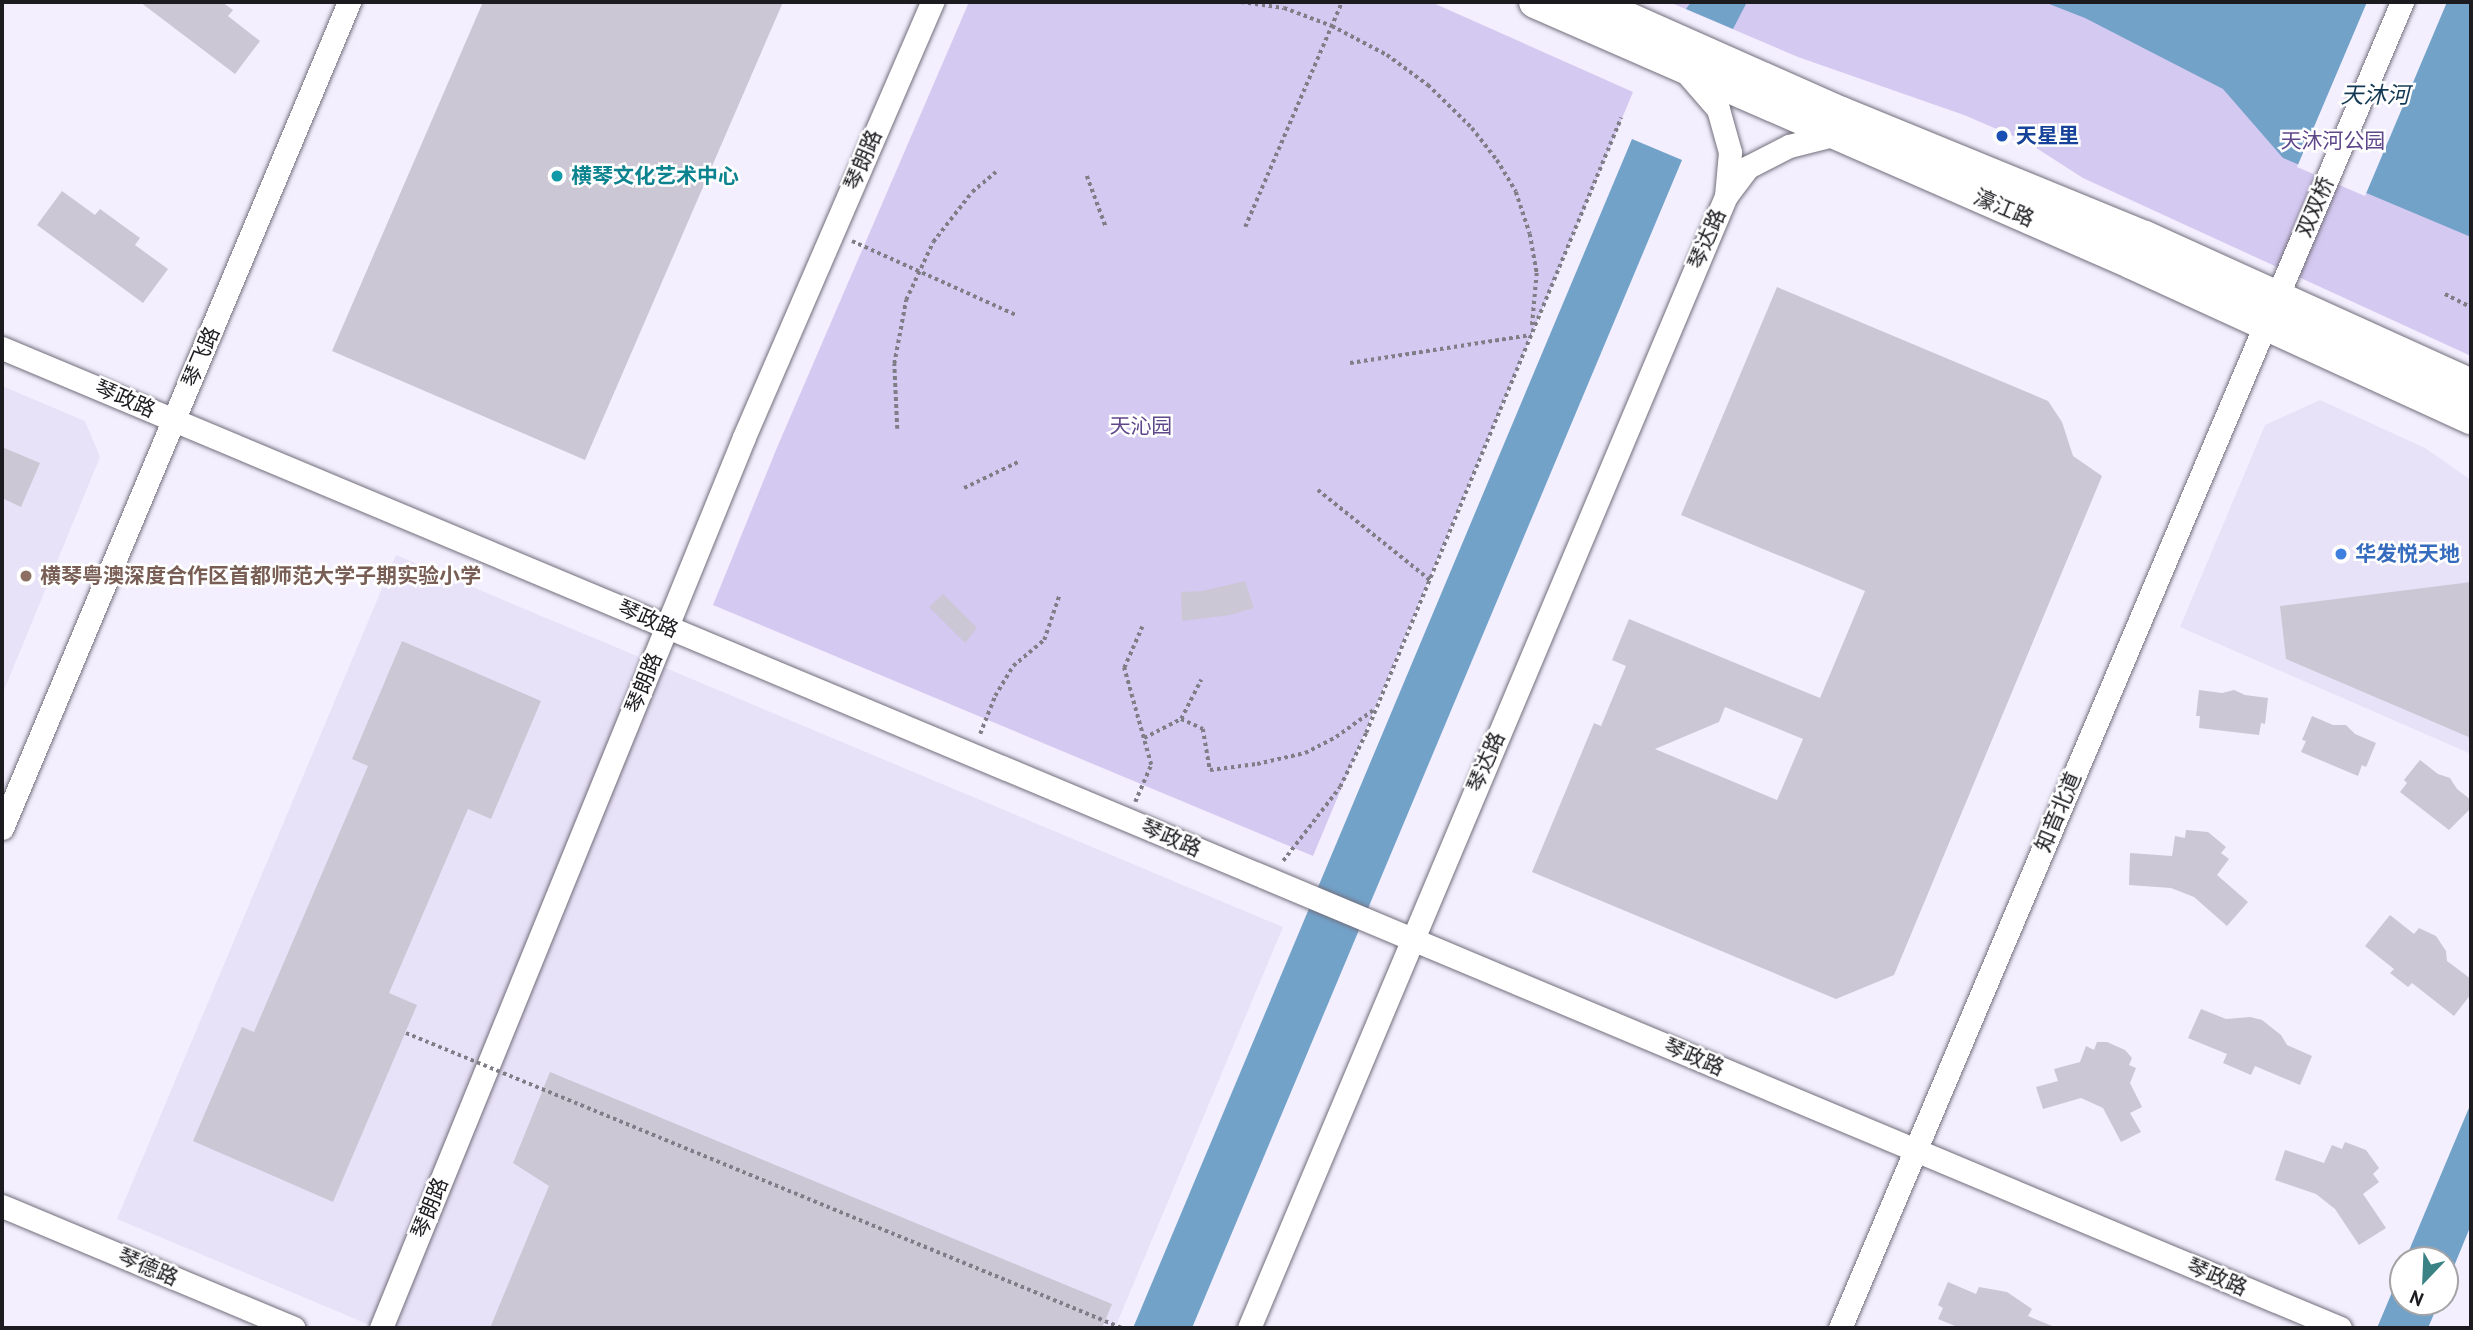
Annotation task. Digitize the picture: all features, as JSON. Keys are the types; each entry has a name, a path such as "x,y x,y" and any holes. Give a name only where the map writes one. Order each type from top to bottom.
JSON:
{"main road":[{"name":"濠江路","path":"1535,2 1833,135 2272,311 2471,385"},
{"name":"濠江路","path":"1591,2 1842,113 2145,237 2272,311 2471,418"}],"street":[{"name":"琴飞路","path":"2,828 349,2"},
{"name":"琴朗路","path":"381,1328 667,627 832,232 932,2"},
{"name":"双双桥","path":"2272,311 2402,2"},
{"path":"1684,69 1718,109 1730,152 1726,196"},
{"path":"1726,196 1748,167 1789,146 1833,135"},
{"name":"琴达路","path":"1249,1328 1726,196"},
{"name":"知音北道","path":"1840,1328 2272,311"},
{"name":"琴政路","path":"2,348 2340,1328"},
{"name":"琴德路","path":"2,1206 294,1328"}],"path":[{"path":"1241,2 1284,8 1332,26 1387,55 1428,85 1472,128 1497,160 1516,192 1530,234 1536,273 1531,335"},
{"path":"1245,227 1342,2"},
{"path":"1268,878 1306,836 1340,787 1377,708 1621,118"},
{"path":"897,429 894,397 895,353 906,300 918,269 951,216 996,172"},
{"path":"1087,176 1106,227"},
{"path":"832,232 1016,315"},
{"path":"2445,294 2471,307"},
{"path":"1350,363 1531,335"},
{"path":"964,488 1018,462"},
{"path":"1318,490 1430,580"},
{"path":"972,754 995,696 1013,666 1044,640 1059,596"},
{"path":"1128,820 1151,765 1124,668 1142,627"},
{"path":"1143,738 1181,719 1201,680"},
{"path":"1181,719 1203,729 1210,770 1257,764 1305,753 1336,737 1377,708"},
{"path":"406,1033 1122,1328"}],"shaded area":[{"name":"横琴粤澳深度合作区首都师范大学子期实验小学","path":"2,386 85,421 100,457 2,695"},
{"name":"华发悦天地","path":"2320,400 2425,448 2471,480 2471,754 2180,627 2265,425"},
{"path":"396,555 1283,927 1115,1328 377,1328 117,1219"}],"green space":[{"name":"天沁园","path":"969,2 1431,2 1633,92 1313,856 713,605 776,450"},
{"name":"天沐河公园","path":"1669,2 2471,2 2471,356 2083,178 2027,142 1964,115 1798,57"}],"water":[{"path":"1691,2 1747,2 1733,29 1686,9"},
{"name":"天沐河","path":"2044,2 2471,2 2471,237 2283,158 2223,89 2085,18"},
{"path":"1632,139 1682,160 1192,1328 1133,1328"},
{"path":"2471,1103 2471,1225 2459,1254 2459,1246 2411,1246"},
{"path":"2389,1299 2389,1316 2433,1316 2428,1328 2377,1328"}],"pier":[{"path":"2367,2 2447,2 2365,196 2297,167"}],"building":[{"path":"140,2 222,2 233,10 228,16 260,41 235,74"},
{"name":"横琴文化艺术中心","path":"483,2 783,2 585,460 332,351"},
{"path":"62,191 95,215 100,209 140,238 135,245 168,269 143,303 37,225"},
{"path":"1777,287 2048,401 2062,422 2073,456 2102,476 1894,975 1836,999 1532,872 1594,723 1601,726 1626,666 1612,660 1629,619 1820,698 1865,591 1681,515","holes":["1725,707 1803,739 1777,800 1655,749 1719,722"]},
{"path":"2,447 40,463 21,507 2,498"},
{"path":"1245,581 1254,608 1230,615 1182,621 1181,592 1203,591"},
{"path":"2471,582 2471,738 2286,659 2280,606"},
{"path":"943,594 977,628 965,643 929,607"},
{"path":"402,641 541,701 491,819 468,809 389,993 417,1005 333,1202 193,1141 242,1027 254,1032 368,766 352,759"},
{"path":"2199,690 2222,693 2234,690 2245,695 2268,698 2265,724 2261,723 2259,735 2199,728 2200,716 2196,716"},
{"path":"2312,716 2333,725 2346,725 2355,734 2376,743 2366,767 2362,765 2358,776 2301,752 2306,741 2302,740"},
{"path":"2420,760 2438,774 2450,778 2457,789 2471,800 2471,808 2449,830 2400,792 2407,783 2404,780"},
{"path":"2186,830 2208,832 2226,847 2221,853 2229,859 2217,875 2248,902 2227,926 2194,897 2171,888 2129,885 2130,853 2172,856 2175,836 2185,838"},
{"path":"2390,915 2414,934 2419,928 2436,936 2446,951 2447,961 2471,979 2471,994 2454,1016 2412,983 2408,987 2390,973 2394,969 2365,946"},
{"path":"2201,1009 2226,1019 2250,1017 2262,1020 2281,1035 2287,1045 2312,1056 2300,1085 2255,1066 2251,1075 2223,1063 2227,1054 2188,1038"},
{"path":"2097,1042 2107,1042 2125,1050 2132,1058 2129,1065 2136,1068 2130,1083 2142,1107 2130,1113 2141,1132 2121,1142 2103,1108 2081,1098 2043,1109 2036,1087 2058,1081 2054,1069 2080,1062 2086,1046 2094,1050"},
{"path":"550,1072 1112,1304 1102,1328 490,1328 549,1186 513,1163"},
{"path":"2345,1142 2366,1150 2379,1168 2373,1174 2379,1182 2363,1194 2386,1228 2359,1245 2335,1209 2316,1194 2275,1180 2285,1150 2324,1163 2332,1145 2342,1149"},
{"path":"1948,1282 1976,1294 1979,1287 2007,1292 2032,1309 2028,1316 2057,1328 1960,1328 1938,1319 1943,1308 1938,1305"}],"place":[{"name":"天星里","path":"2002,136"},
{"name":"横琴文化艺术中心","path":"557,176"},
{"name":"华发悦天地","path":"2341,554"},
{"name":"横琴粤澳深度合作区首都师范大学子期实验小学","path":"26,576"}]}
